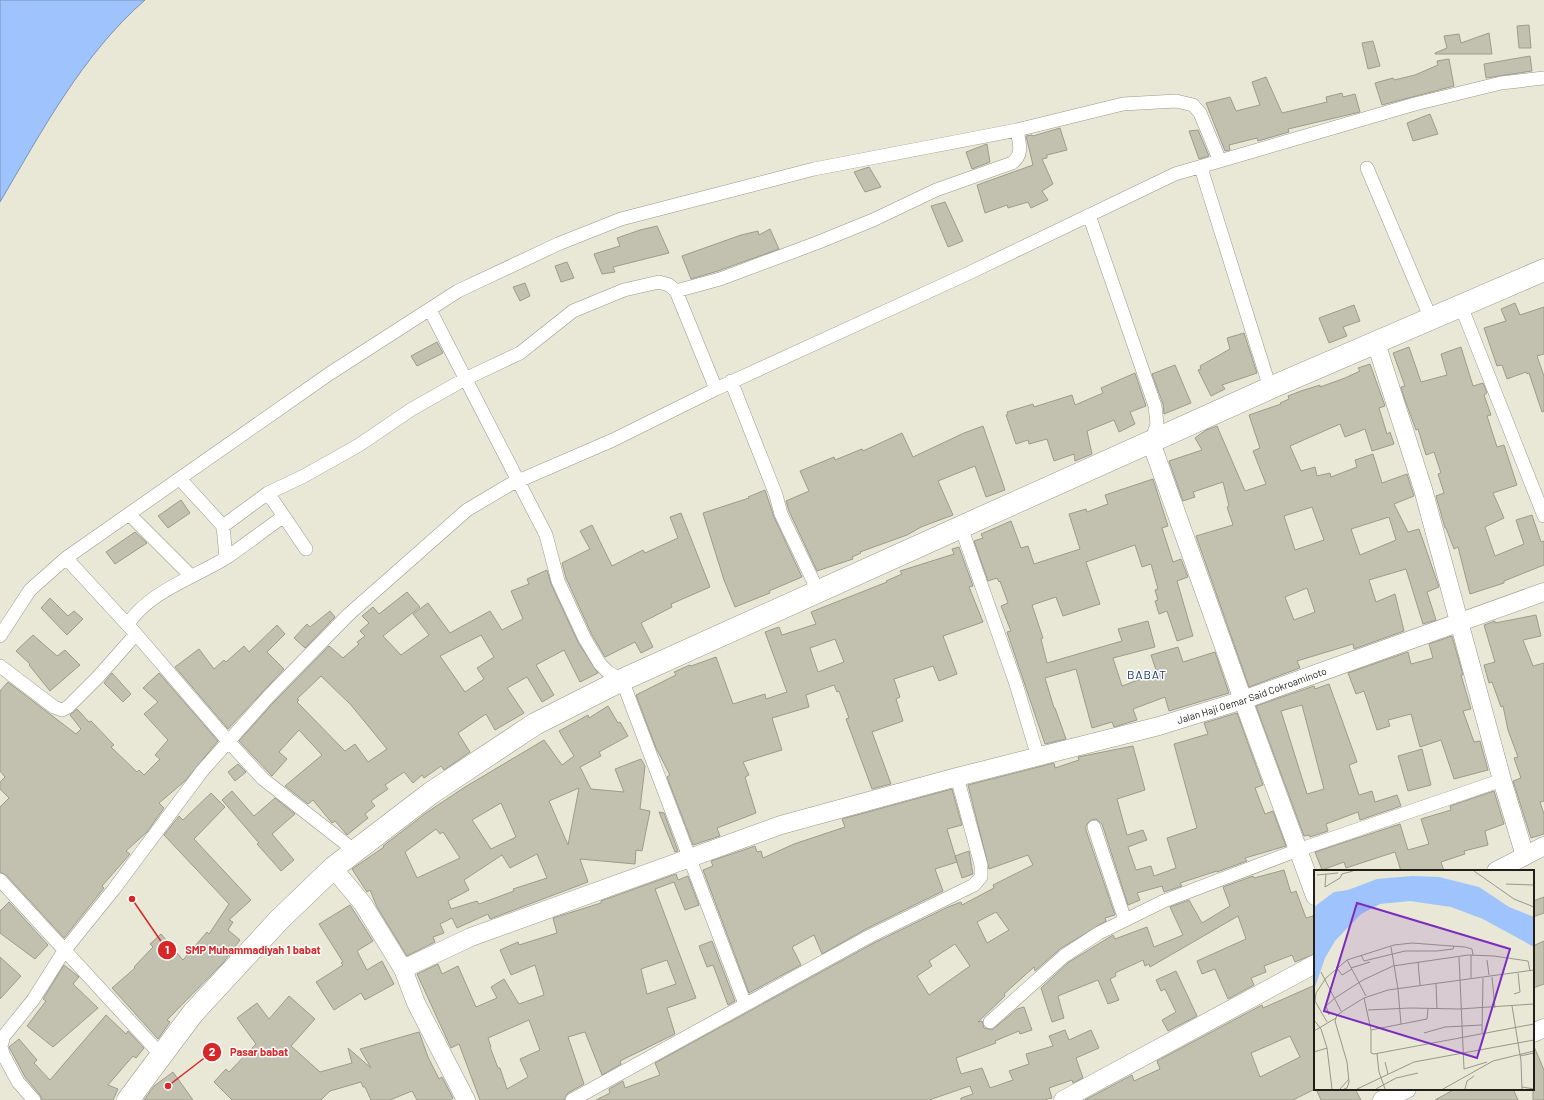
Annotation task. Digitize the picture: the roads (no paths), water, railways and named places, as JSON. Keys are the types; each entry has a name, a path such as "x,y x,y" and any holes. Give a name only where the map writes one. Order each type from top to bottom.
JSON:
{"highway":[{"path":"128,1100 193,1013 279,920 333,868 431,793 535,724 622,680 818,591 1270,388 1544,270"}],"street":[{"path":"34,1100 18,1082 3,1054 1,1046 2,1034 33,1000 64,951 114,889 202,771 228,741 268,697 348,615 467,510 518,481 613,440 716,388 963,276 1175,174 1200,168 1415,104 1501,83 1544,78"},
{"path":"0,636 30,590 66,558 329,374 458,291 558,244 621,219 814,169 1017,130 1123,104 1188,102 1193,104 1200,112 1220,161"},
{"path":"676,291 720,280 873,220 936,190 1012,163 1018,158 1021,151 1017,130"},
{"path":"1200,168 1270,388"},
{"path":"1367,168 1431,319"},
{"path":"1089,215 1154,406 1157,424 1151,442 1242,700 1314,893"},
{"path":"223,526 268,493 304,476 359,445 412,409 465,379 520,353 573,311 624,290 659,282 670,285 676,291 716,388"},
{"path":"1461,306 1544,516"},
{"path":"430,310 546,535 558,581 585,639 600,664 608,672 622,680 746,1004"},
{"path":"1376,343 1423,489 1502,780 1525,856"},
{"path":"731,381 776,495 781,514 818,591"},
{"path":"180,479 223,526 226,558"},
{"path":"268,493 306,549"},
{"path":"129,514 191,576"},
{"path":"0,666 54,707 62,710 68,707 98,677 132,629 136,612 162,593 226,558 283,517"},
{"path":"962,527 1016,684 1038,757"},
{"path":"66,558 132,629 228,741 263,779 355,851"},
{"name":"Jalan Haji Oemar Said Cokroaminoto","path":"403,969 471,937 781,825 957,777 1159,726 1242,700 1544,592"},
{"path":"572,1100 870,936 974,884 981,877 981,865 957,777"},
{"path":"990,1022 1064,956 1099,933 1164,900 1298,850 1502,780"},
{"path":"1094,827 1125,920"},
{"path":"1498,870 1544,846"},
{"path":"333,868 363,904 403,969 416,1003 466,1100"},
{"path":"0,880 161,1055"},
{"path":"1063,1100 1314,965"},
{"path":"1534,1033 1544,1028"}],"water":[{"path":"0,0 145,0 122,22 83,69 48,121 0,202"}],"place":[{"name":"SMP Muhammadiyah 1 babat","path":"132,899"},
{"name":"Pasar babat","path":"168,1086"}],"district":[{"name":"BABAT","path":"1147,675"}]}
